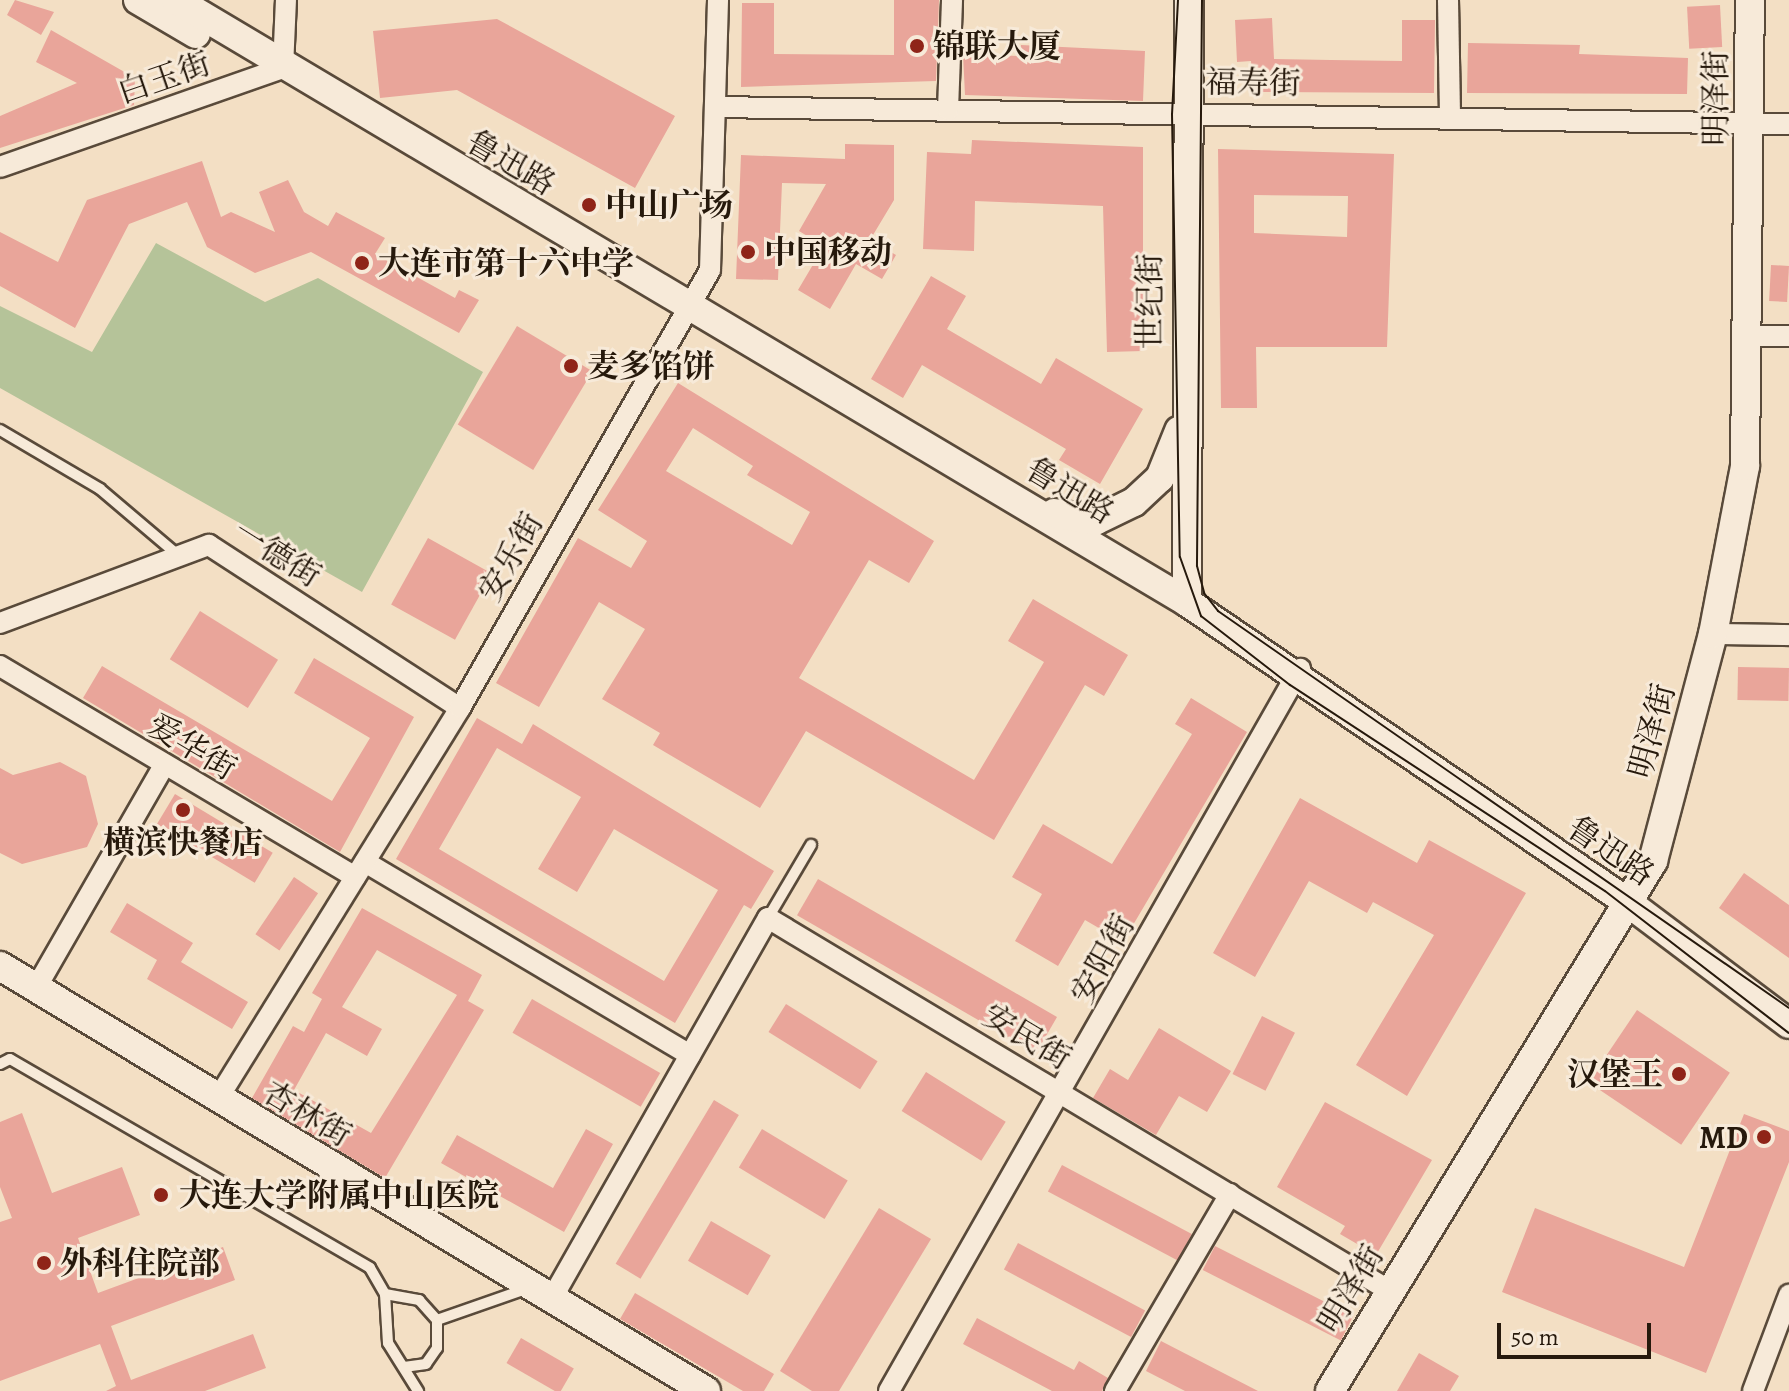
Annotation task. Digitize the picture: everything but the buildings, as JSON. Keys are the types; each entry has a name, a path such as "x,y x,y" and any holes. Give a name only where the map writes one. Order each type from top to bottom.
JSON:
{"main road":[{"name":"鲁迅路","path":"138,0 215,45 283,68"},
{"name":"鲁迅路","path":"176,0 283,68 1036,510 1187,602 1297,674 1626,901 1789,1024"},
{"name":"世纪街","path":"1187,602 1184,112 1189,0"},
{"name":"明泽街","path":"1330,1391 1653,861 1713,634 1745,466 1751,336 1750,0"},
{"path":"1036,510 1095,521 1134,502 1160,478 1184,420"},
{"name":"杏林街","path":"0,966 217,1100 706,1391"}],"street":[{"path":"283,68 286,0"},
{"name":"安乐街","path":"217,1100 460,708 710,270 718,0"},
{"path":"948,110 952,0"},
{"path":"1448,0 1450,116"},
{"name":"白玉街","path":"0,167 283,68"},
{"name":"福寿街","path":"716,107 1450,116 1789,124"},
{"path":"1751,336 1789,336"},
{"name":"一德街","path":"0,623 209,545 460,708"},
{"path":"1713,634 1789,635"},
{"name":"爱华街","path":"0,666 164,765 360,870"},
{"name":"安阳街","path":"889,1391 1063,1093 1297,674"},
{"path":"36,988 164,765"},
{"path":"360,870 690,1055"},
{"path":"542,1294 690,1055 768,918"},
{"name":"安民街","path":"768,918 1390,1291"},
{"path":"1115,1391 1230,1194"},
{"path":"1753,1391 1789,1295"}],"lane":[{"path":"0,430 100,489 179,556"},
{"path":"768,918 811,845"},
{"path":"0,1064 10,1059 370,1268 385,1294 388,1343 418,1391"},
{"path":"385,1294 419,1300 437,1320 437,1348 426,1364 404,1367"},
{"path":"437,1320 542,1294"}],"green space":[{"path":"156,243 265,302 318,278 483,372 362,592 0,388 0,306 92,352"}],"tram line":[{"path":"1178,0 1172,114 1180,557 1201,616 1290,685 1605,891 1789,1033"},
{"path":"1202,0 1197,566 1204,593 1218,611 1789,1008"}],"place":[{"name":"锦联大厦","path":"917,46"},
{"name":"中山广场","path":"589,205"},
{"name":"中国移动","path":"748,252"},
{"name":"大连市第十六中学","path":"362,263"},
{"name":"麦多馅饼","path":"571,366"},
{"name":"横滨快餐店","path":"183,810"},
{"name":"汉堡王","path":"1679,1074"},
{"name":"MD","path":"1764,1137"},
{"name":"大连大学附属中山医院","path":"161,1195"},
{"name":"外科住院部","path":"44,1263"}]}
